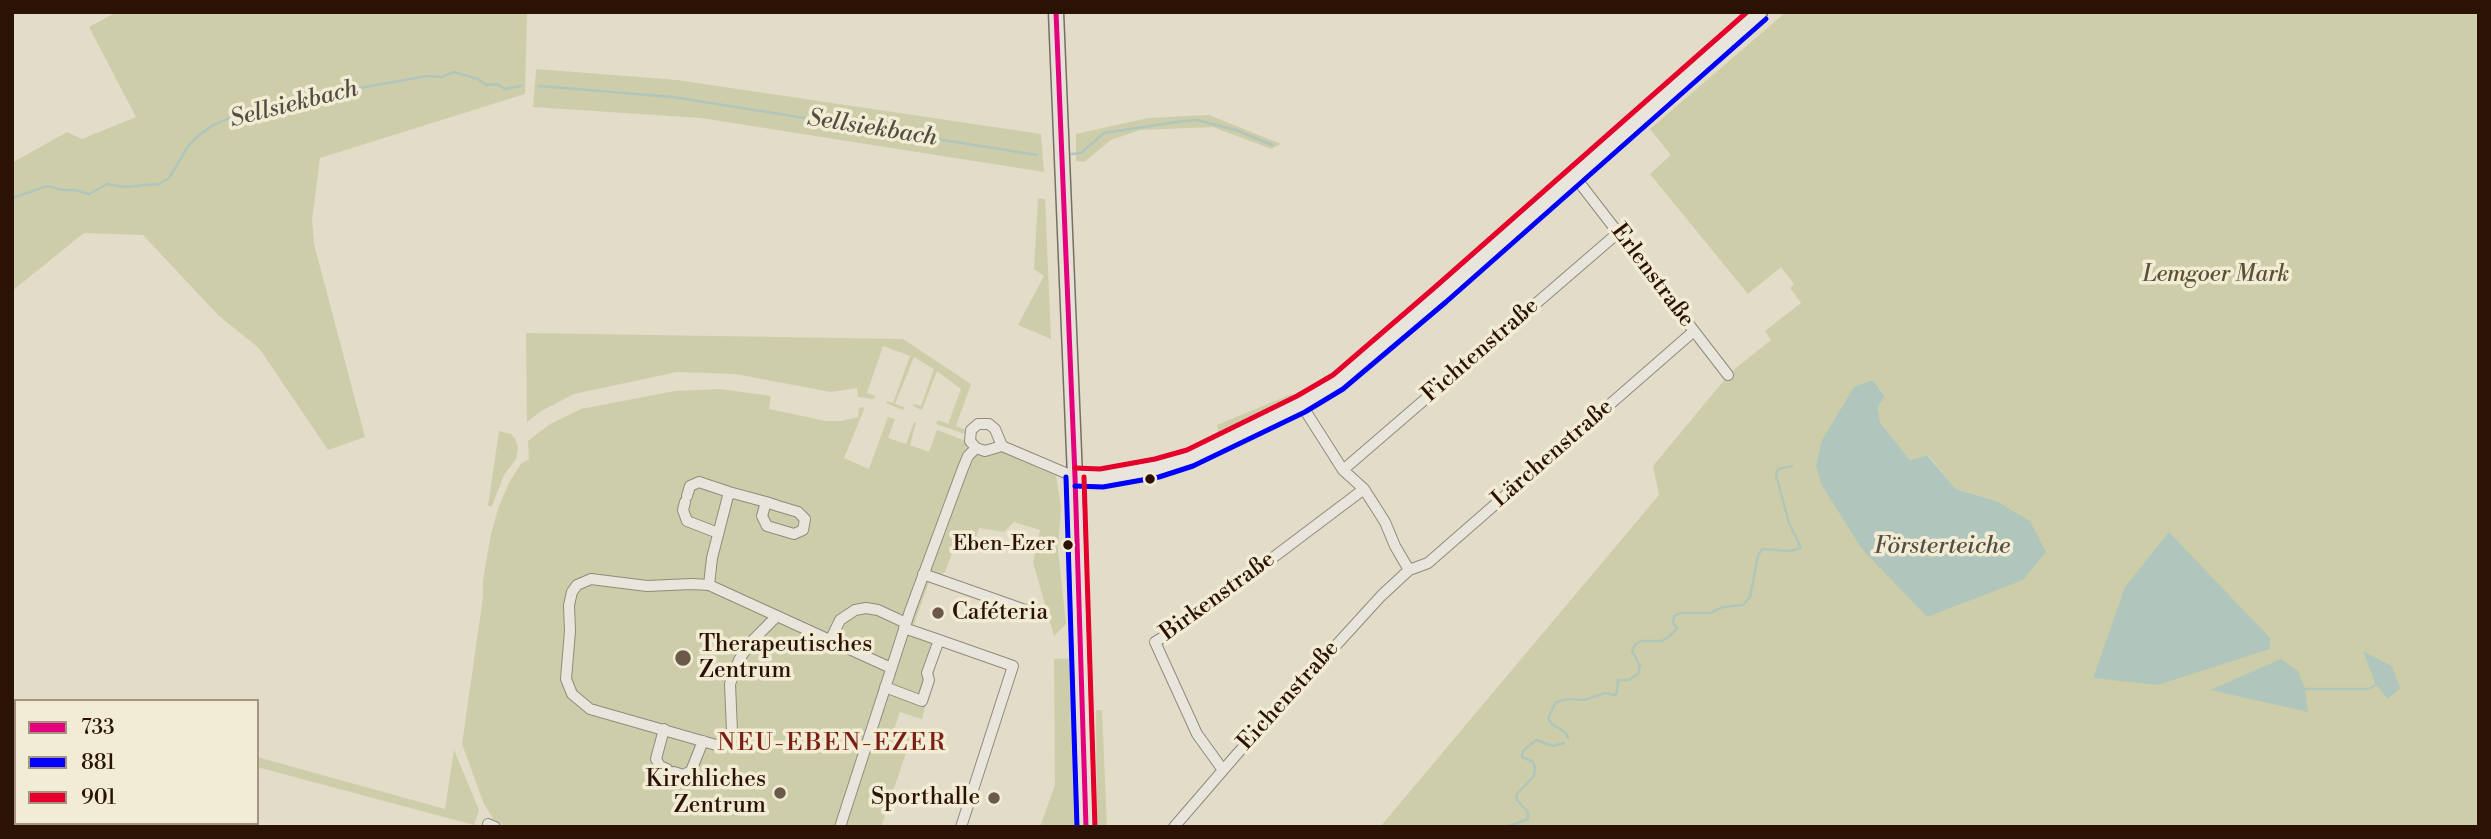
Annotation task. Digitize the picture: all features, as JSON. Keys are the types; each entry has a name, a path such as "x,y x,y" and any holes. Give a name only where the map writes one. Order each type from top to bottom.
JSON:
{"main road":[{"path":"1056,12 1086,827"},
{"path":"1075,477 1101,478 1157,468 1191,458 1301,404 1338,382 1575,177 1760,12"}],"street":[{"name":"Erlenstraße","path":"1575,177 1728,375"},
{"name":"Fichtenstraße","path":"1343,470 1619,232"},
{"name":"Lärchenstraße","path":"1409,570 1428,563 1694,331"},
{"path":"1301,404 1343,470 1364,489 1385,522 1409,570"},
{"path":"1002,446 995,429 989,424 978,424 971,430 970,441 976,448 985,450 1002,446 1075,477"},
{"path":"841,826 923,574 968,456 976,448"},
{"path":"718,533 687,520 682,510 690,486 699,482 766,502"},
{"name":"Birkenstraße","path":"1223,770 1197,734 1154,642 1185,624 1364,489"},
{"path":"709,585 718,533 729,492"},
{"name":"Eichenstraße","path":"1174,827 1381,596 1409,570"},
{"path":"923,574 1028,611"},
{"path":"776,617 746,648 734,674 730,684 732,731 730,737 721,744 590,709 572,694 566,679 572,592 583,581 591,579 647,586 709,585 891,668"},
{"path":"830,641 840,620 855,610 866,608 878,610 939,640 1013,666 961,827"},
{"path":"885,687 922,701 929,680 927,673 939,640"},
{"path":"664,729 656,759 660,766 683,775 691,771 703,741"}],"green space":[{"path":"117,12 527,12 525,94 320,158 312,220 314,244 365,437 328,450 259,348 219,316 143,235 84,233 12,291 12,163 67,132 82,139 136,117 89,27"},
{"name":"Lemgoer Mark","path":"1786,12 2479,12 2479,827 1380,827 1659,495 1653,466 1731,372 1771,340 1765,331 1801,303 1790,288 1794,284 1781,267 1748,294 1650,174 1671,155 1650,129","holes":["1873,380 1885,395 1878,407 1880,422 1910,460 1928,455 1956,489 1996,501 1816,466"]},
{"path":"536,69 677,80 1041,134 1044,172 701,118 533,107"},
{"path":"1209,115 1281,144 1271,149 1213,127 1140,130 1111,140 1084,162 1076,161 1076,134 1148,118"},
{"path":"1038,198 1045,199 1051,339 1018,325 1044,276 1034,269"},
{"path":"526,333 903,339 971,384 956,426 966,430 965,434 936,424 938,420 948,424 961,389 937,371 922,410 913,406 921,406 934,369 914,357 895,404 904,407 903,410 886,403 893,403 910,356 883,346 867,393 875,396 874,399 858,397 857,388 831,392 735,374 677,372 574,394 541,411 527,422"},
{"path":"720,389 771,396 769,409 826,421 858,417 859,408 865,407 844,458 869,469 888,417 895,419 888,438 906,444 914,422 916,423 910,445 929,452 937,430 966,441 966,448 982,453 1000,451 1056,476 1061,507 1058,549 1066,624 1054,636 1033,562 1040,530 1014,522 1004,532 979,528 975,540 959,534 945,572 929,582 911,633 941,646 922,719 900,712 893,732 911,738 881,827 507,827 494,820 484,804 462,744 491,534 510,481 521,464 529,459 528,441 550,424 581,409 675,391"},
{"path":"1292,394 1294,401 1219,436 1217,425"},
{"path":"499,431 511,434 518,447 516,459 504,475 492,506 488,506"},
{"path":"1081,658 1081,827 1040,827 1055,785 1054,659"},
{"path":"1096,710 1102,710 1107,827 1097,827"},
{"path":"454,750 479,810 474,825 259,768 259,758 445,809"}],"water":[{"name":"Försterteiche","path":"1873,380 1885,396 1878,407 1880,422 1910,460 1927,455 1956,489 1996,501 2030,521 2046,552 2023,580 1927,617 1862,549 1821,484 1816,466 1822,440 1854,387"},
{"path":"2169,532 2270,638 2270,649 2158,685 2093,678 2125,587"},
{"path":"2363,651 2392,666 2400,688 2388,699 2376,685"},
{"path":"2281,659 2298,671 2305,689 2308,712 2210,690"}],"waterway":[{"name":"Sellsiekbach","path":"12,198 47,186 89,194 107,184 123,187 159,184 169,178 189,145 213,125 230,118 354,89 427,76 441,77 454,72 478,79 486,85 497,84 505,89 521,86"},
{"name":"Sellsiekbach","path":"539,86 673,97 1037,155"},
{"name":"Sellsiekbach","path":"1072,154 1081,153 1104,133 1197,120 1236,130 1272,145"},
{"path":"1568,738 1566,733 1548,718 1556,702 1568,699 1584,700 1605,693 1615,695 1618,680 1629,680 1638,674 1640,666 1632,651 1635,645 1641,641 1662,641 1671,635 1677,628 1673,623 1674,616 1681,613 1710,613 1723,607 1743,605 1750,597 1758,556 1762,549 1791,551 1801,548 1789,523 1776,475 1778,469 1792,466"},
{"path":"2305,689 2368,689 2376,685"},
{"path":"1507,827 1528,819 1528,812 1516,795 1534,776 1535,768 1533,762 1522,757 1523,751 1536,740 1553,746 1564,743"}],"transit line":[{"name":"733","path":"1056,12 1086,827"},
{"name":"901","path":"1075,468 1100,469 1187,450 1297,396 1333,375 1747,12"},
{"name":"881","path":"1075,486 1103,487 1159,477 1193,466 1305,412 1343,389 1446,302 1766,19"},
{"name":"881","path":"1066,477 1077,827"},
{"name":"901","path":"1084,477 1095,827"}],"place":[{"name":"Eben-Ezer","path":"1068,545"},
{"name":"Caféteria","path":"938,613"},
{"name":"Therapeutisches Zentrum","path":"683,658"},
{"name":"Kirchliches Zentrum","path":"780,793"},
{"name":"Sporthalle","path":"994,798"}],"district":[{"name":"NEU-EBEN-EZER","path":"832,744"}]}
